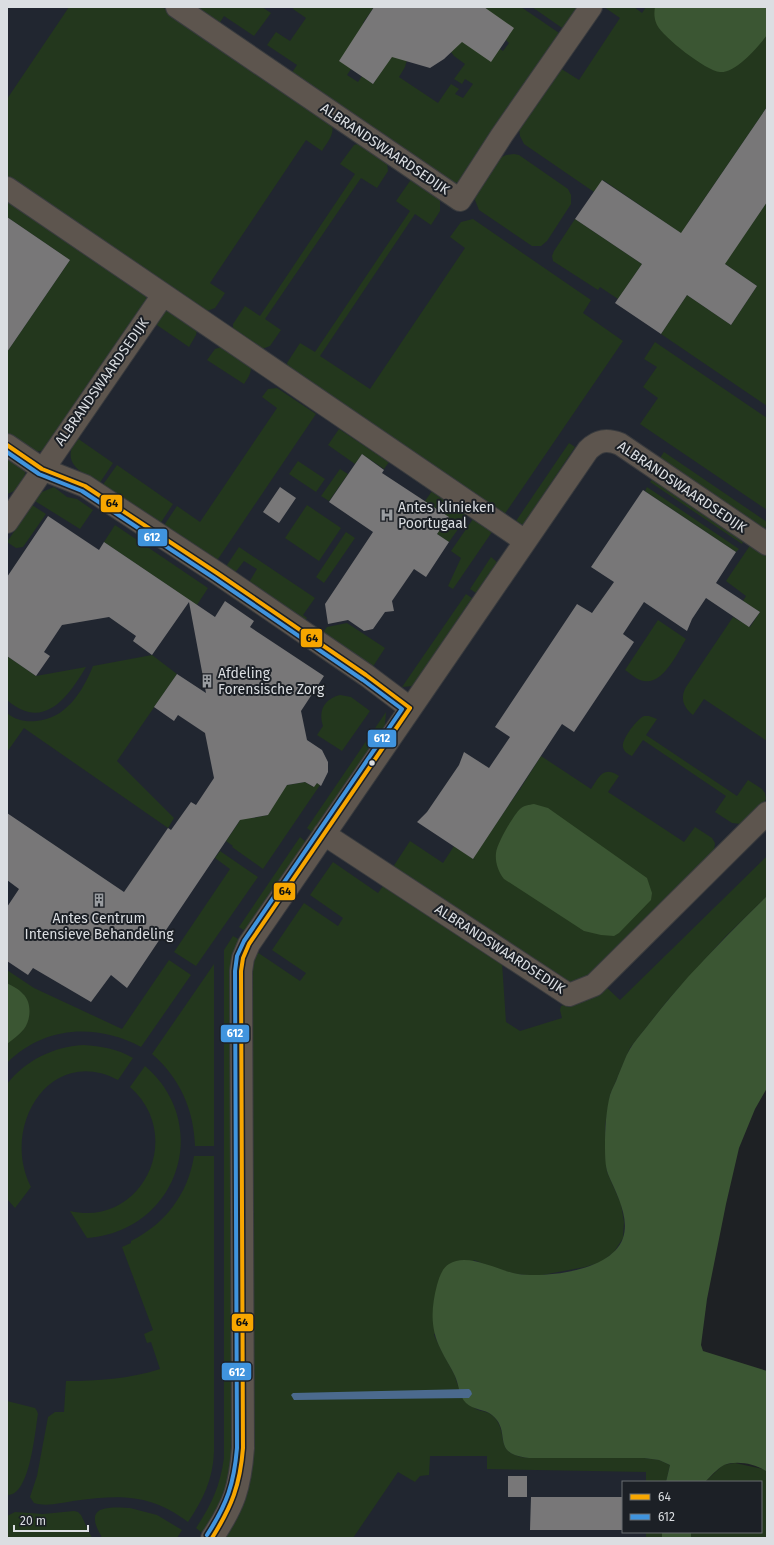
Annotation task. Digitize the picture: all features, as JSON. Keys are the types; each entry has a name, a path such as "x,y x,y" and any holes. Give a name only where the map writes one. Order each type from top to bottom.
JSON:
{"street":[{"name":"ALBRANDSWAARDSEDIJK","path":"177,7 460,200 502,135 591,7"},
{"path":"7,188 525,541"},
{"name":"ALBRANDSWAARDSEDIJK","path":"7,522 163,295"},
{"name":"ALBRANDSWAARDSEDIJK","path":"212,1538 223,1522 234,1501 241,1472 243,1448 242,964 249,944 588,450 597,442 604,440 620,444 767,544"},
{"path":"7,445 42,469 85,486 217,573 410,708"},
{"name":"ALBRANDSWAARDSEDIJK","path":"324,834 569,995 594,985 767,813"}],"shaded area":[{"name":"Antes klinieken Poortugaal","path":"7,7 767,7 767,1023 713,1185 682,1481 622,1481 622,1533 687,1533 688,1538 7,1538"}],"green space":[{"path":"69,7 162,7 330,121 332,125 332,133 322,151 306,140 210,283 225,293 215,308 207,311 7,177 7,99"},
{"path":"193,7 262,7 271,13 254,36 224,16 219,24"},
{"path":"294,7 374,7 363,23 364,24 351,69 347,75 358,82 362,76 373,84 398,47 407,60 399,77 438,103 451,84 459,89 455,94 463,98 473,84 465,79 462,84 454,79 465,64 451,52 454,37 503,51 509,43 484,7 521,7 562,35 459,183 451,182 291,74 297,65 267,45 276,32 290,41 306,18 293,9"},
{"path":"532,7 581,7 565,30"},
{"path":"604,7 634,7 642,13 646,7 767,7 767,107 687,224 691,240 603,180 594,192 524,144 520,136 519,128 560,68 579,80 620,18"},
{"path":"655,7 767,7 767,35 740,64 726,71 720,72 695,60 667,37 656,23 654,16"},
{"path":"360,143 387,163 388,171 377,188 361,178 265,319 281,330 270,346 262,349 233,329 233,324 245,306 260,316 355,174 340,164 354,145"},
{"path":"506,155 519,155 568,189 571,195 571,204 547,241 541,246 532,246 479,210 475,200 476,192 498,159"},
{"path":"410,181 440,197 440,211 431,225 415,214 320,356 370,389 465,248 450,237 461,222 473,219 591,300 583,313 623,341 504,515 288,368 287,363 300,343 315,352 410,211 396,201"},
{"path":"7,198 146,295 147,301 45,450 35,452 7,436 7,352 70,260 7,217"},
{"path":"767,202 767,406 661,334 687,295 731,325 757,286 702,248 731,254"},
{"path":"575,219 642,264 618,299 600,287 598,290 553,261 552,256 554,251"},
{"path":"168,309 197,330 196,335 189,347 154,323 163,310"},
{"path":"655,342 767,418 767,510 640,424 658,398 643,387 657,367 644,359"},
{"path":"225,346 251,365 250,373 244,384 207,360 215,349"},
{"path":"277,388 316,414 216,562 163,527 177,506 200,522 277,408 262,397 268,389"},
{"path":"339,429 389,462 384,469 362,454 355,464 328,445"},
{"path":"77,438 113,463 99,484 74,466 71,460 72,447"},
{"path":"569,443 575,447 523,525 516,521"},
{"path":"664,452 767,522 765,529 660,458"},
{"path":"7,455 25,470 25,474 21,485 15,491 7,494"},
{"path":"298,461 325,479 316,492 289,474"},
{"path":"117,465 173,504 160,524 102,486"},
{"path":"340,469 348,474 329,501 321,496"},
{"path":"653,478 744,540 742,544 650,482"},
{"path":"54,487 67,497 77,499 93,510 80,529 35,501 42,492"},
{"path":"647,487 739,549 736,552 645,491"},
{"path":"432,491 468,515 449,542 437,534 448,517 425,501"},
{"path":"32,505 46,514 23,547 16,548 7,542"},
{"path":"307,505 341,528 319,561 285,538"},
{"path":"473,519 484,526 488,525 494,529 453,589 448,586 461,558 451,551"},
{"path":"115,525 208,588 197,605 104,542"},
{"path":"346,532 355,538 324,583 316,577"},
{"path":"751,544 767,555 767,741 704,699 693,715 685,706 683,699 686,687 733,617 750,627 760,612 743,601 746,596 726,581"},
{"path":"239,547 315,598 303,615 307,618 304,622 248,584 257,569 244,561 234,574 225,568"},
{"path":"491,557 497,562 476,593 470,589"},
{"path":"466,594 472,598 413,686 402,687"},
{"path":"658,620 686,639 664,673 651,681 644,681 636,678 625,670"},
{"path":"347,623 385,648 372,668 322,634 327,627"},
{"path":"152,655 177,674 117,761 174,818 168,828 24,728 7,752 7,713 24,721 47,719 65,709 72,702 84,685 93,666"},
{"path":"7,656 36,676 86,667 63,699 54,707 44,712 32,713 20,709 7,700"},
{"path":"340,695 351,697 370,711 342,751 317,735 323,726 321,715 324,706 330,699"},
{"path":"386,712 385,725 381,733 313,833 307,828"},
{"path":"644,716 657,719 646,735 737,796 748,780 762,789 765,793 766,799 763,804 741,824 732,823 715,812 726,796 643,740 632,756 628,754 623,747 624,740 634,725"},
{"path":"541,756 591,789 596,780 602,774 605,772 614,773 619,776 608,792 684,842 695,827 712,838 715,843 714,852 584,981 571,985 393,867 410,841 443,863 454,846 475,860 473,858 519,790 521,790 520,789"},
{"path":"305,782 313,787 317,783 320,785 263,869 226,841 239,822 241,810 253,818 268,815 271,788"},
{"path":"534,804 548,808 647,878 652,893 651,900 619,933 614,936 584,931 504,879 502,876 496,860 496,853 499,843 517,812 525,806"},
{"path":"300,837 306,842 245,931 239,927"},
{"path":"220,851 258,877 196,966 174,952 230,869 215,858"},
{"path":"767,856 767,896 726,936 668,1000 630,1048 610,1095 605,1126 607,1172 621,1204 624,1222 623,1238 614,1252 601,1262 585,1267 537,1276 499,1270 474,1260 434,1335 455,1376 460,1390 474,1408 489,1413 493,1416 501,1430 506,1448 510,1452 517,1456 529,1458 644,1458 659,1460 670,1465 666,1481 646,1481 646,1472 487,1469 487,1456 430,1456 429,1475 420,1476 415,1482 398,1472 353,1538 224,1538 253,1440 252,970 257,952 300,981 306,973 272,950 304,903 338,926 343,918 310,895 333,862 378,893 385,883 502,963 506,1022 520,1031 562,1018 560,1010 561,1006 599,994 606,987 620,1000"},
{"path":"767,896 767,1088 755,1109 739,1148 707,1299 701,1345 703,1351 767,1371 767,1472 752,1465 735,1463 722,1466 706,1481 666,1481 670,1465 659,1460 644,1458 529,1458 517,1456 509,1452 505,1447 501,1428 492,1415 466,1403 460,1394 455,1376 437,1342 433,1326 433,1310 435,1294 441,1273 449,1264 465,1260 483,1263 518,1274 545,1275 561,1273 592,1265 606,1258 616,1249 623,1238 625,1222 621,1205 607,1171 605,1156 605,1133 610,1095 625,1059 637,1039 682,983"},
{"path":"233,936 240,940 232,1449 229,1473 224,1493 215,1512 202,1533 196,1528 207,1511 218,1486 224,1458 224,950"},
{"path":"169,960 191,975 141,1047 124,1039 106,1034 71,1032 54,1035 37,1042 22,1051 7,1063 7,970 34,988 122,1029"},
{"path":"214,964 214,1146 195,1146 192,1120 184,1096 170,1073 152,1054"},
{"path":"7,983 20,991 26,997 30,1011 28,1021 24,1029 7,1044"},
{"path":"83,1045 109,1048 133,1058 118,1080 93,1072 71,1073 52,1082 37,1098 27,1117 22,1140 23,1164 31,1187 15,1208 7,1199 7,1084 23,1068 41,1056 72,1046"},
{"path":"145,1066 166,1090 178,1117 181,1145 176,1172 163,1196 144,1217 118,1231 87,1238 70,1211 96,1213 118,1206 135,1192 148,1174 155,1152 154,1129 146,1107 130,1087"},
{"path":"194,1156 214,1156 214,1452 212,1471 203,1497 188,1522 160,1506 134,1498 105,1498 48,1505 34,1503 30,1497 37,1476 48,1417 55,1412 64,1412 66,1381 113,1379 160,1369 151,1342 147,1343 144,1334 153,1330 122,1247 131,1243 131,1241 154,1226 173,1206 186,1183"},
{"path":"7,1401 35,1408 38,1414 33,1448 26,1475 21,1486 15,1493 7,1495"},
{"path":"735,1463 763,1469 767,1472 767,1538 691,1538 691,1533 762,1533 762,1481 706,1481 723,1465"},
{"path":"108,1508 130,1508 157,1515 182,1530 177,1538 102,1538 95,1522 98,1511"},
{"path":"74,1511 81,1515 92,1538 7,1538 7,1516 15,1512 43,1514"},
{"path":"646,1533 662,1533 662,1538 646,1538"},
{"path":"662,1533 691,1533 691,1538 662,1538"}],"water":[{"path":"469,1389 472,1394 469,1398 294,1400 291,1395 293,1393"}],"building":[{"path":"374,7 484,7 514,28 491,62 462,42 444,59 430,68 392,57 373,84 339,61"},
{"path":"767,107 767,202 725,264 757,286 731,325 687,295 661,334 615,303 642,264 575,219 602,180 681,233"},
{"path":"7,217 70,260 7,352"},
{"path":"362,454 384,470 382,473 449,517 437,534 449,542 426,577 414,569 392,601 394,611 385,612 373,629 364,631 348,620 328,624 325,604 373,532 329,502"},
{"path":"280,487 296,498 279,523 263,512"},
{"path":"643,490 736,552 716,583 760,612 749,627 706,598 692,619 687,631 644,602 623,634 634,642 574,732 562,724 473,859 417,822 427,812 459,765 464,752 489,768 510,737 495,727 577,604 592,613 614,582 591,567"},
{"path":"48,516 99,550 104,542 215,617 225,601 254,621 250,627 324,676 301,711 307,740 322,750 328,762 328,772 321,786 317,783 314,787 305,782 287,785 268,815 240,820 127,988 111,975 91,1002 33,968 28,975 7,961 7,907 19,889 7,880 7,813 124,892 168,828 171,830 191,802 196,805 214,778 205,733 178,715 174,721 154,707 177,674 206,693 189,602 152,655 133,641 136,636 109,617 62,625 44,652 50,656 36,676 7,656 7,577"},
{"path":"508,1476 527,1476 527,1497 508,1497"},
{"path":"531,1497 622,1497 622,1530 530,1530"}],"transit line":[{"name":"64","path":"7,445 42,469 85,486 217,573 366,675 410,708"},
{"name":"612","path":"7,452 39,474 82,491 214,578 363,680 402,709 244,941 237,956 235,971 237,1448 234,1472 228,1493 220,1513 207,1535"},
{"name":"64","path":"212,1538 225,1516 234,1495 240,1473 243,1448 241,971 243,958 249,944 410,708"}],"place":[{"name":"Antes klinieken Poortugaal","path":"387,515"},
{"name":"Afdeling Forensische Zorg","path":"207,681"},
{"name":"Antes Centrum Intensieve Behandeling","path":"99,900"}]}
